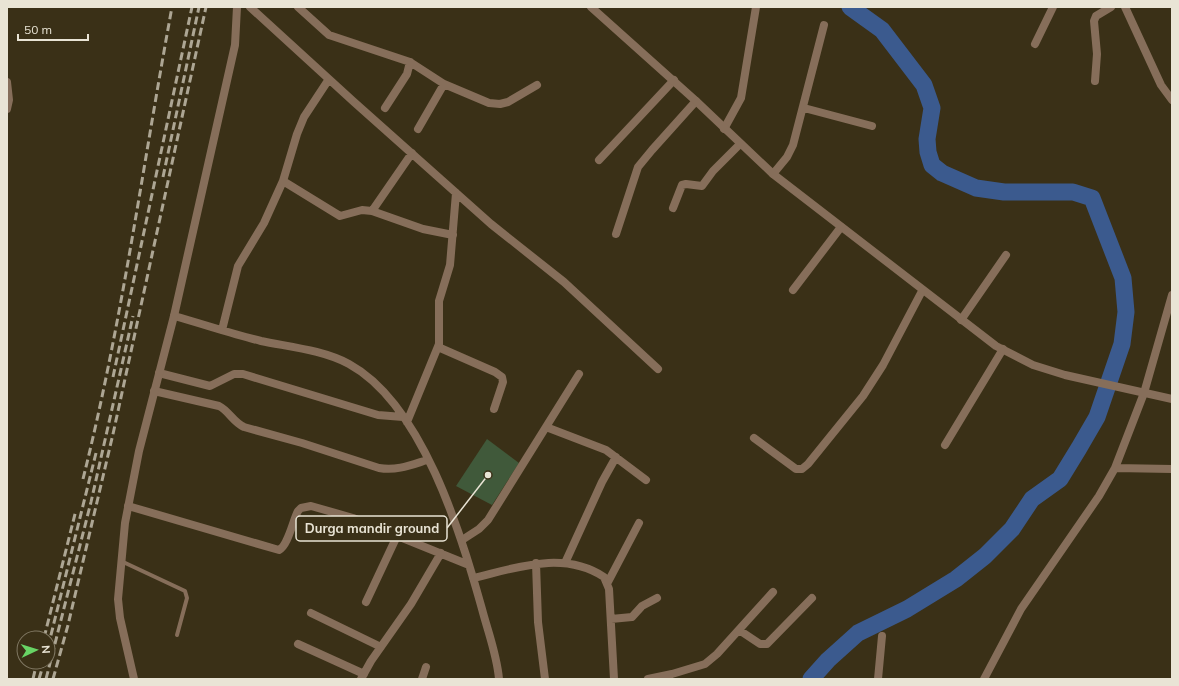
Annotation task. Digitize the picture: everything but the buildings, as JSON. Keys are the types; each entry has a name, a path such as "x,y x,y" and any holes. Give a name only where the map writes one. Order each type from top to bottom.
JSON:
{"street":[{"path":"134,679 119,612 118,599 128,506 154,391 174,316 235,44 237,7"},
{"path":"250,7 491,224 564,282 658,369"},
{"path":"298,7 329,35 410,62 444,84 489,103 500,104 508,102 537,86"},
{"path":"591,7 674,80 773,174 922,291 1003,349 1033,365 1172,400"},
{"path":"724,129 738,107 743,92 756,7"},
{"path":"1035,44 1053,7"},
{"path":"1095,81 1097,54 1094,21 1096,16 1111,7"},
{"path":"1125,7 1158,78 1172,100"},
{"path":"773,174 790,151 804,108 824,25"},
{"path":"385,108 407,74 410,62"},
{"path":"222,330 238,266 264,222 283,181 296,134 304,117 329,79"},
{"path":"599,160 674,80"},
{"path":"7,82 9,100 7,109"},
{"path":"418,129 444,84"},
{"path":"616,234 638,167 696,101"},
{"path":"804,108 872,126"},
{"path":"673,208 682,185 702,186 713,171 740,144"},
{"path":"372,211 412,153"},
{"path":"283,181 340,216 362,210 372,211 423,229 453,235"},
{"path":"405,419 438,347 440,336 439,301 450,265 456,193"},
{"path":"793,290 840,227"},
{"path":"961,320 1006,255"},
{"path":"754,438 796,469 802,469 808,464 863,396 883,365 922,291"},
{"path":"984,679 1021,609 1099,496 1115,468 1144,393 1172,295"},
{"path":"174,316 222,330 334,358 347,363 362,372 375,383 405,419 450,506 473,578 497,664 499,679"},
{"path":"438,347 495,372 502,377 503,382 494,409"},
{"path":"945,445 1003,349"},
{"path":"159,373 210,386 234,374 243,374 378,415 405,419"},
{"path":"462,540 479,529 488,520 579,374"},
{"path":"154,391 219,406 237,424 244,427 302,443 379,468 388,469 405,467 427,460"},
{"path":"546,427 606,450 646,480"},
{"path":"565,563 602,482 616,457"},
{"path":"1115,468 1172,468"},
{"path":"128,506 279,550 283,548 286,543 298,511 306,506 352,518 469,565"},
{"path":"614,679 608,582 639,523"},
{"path":"366,602 397,536"},
{"path":"298,644 362,676 411,604 441,553"},
{"path":"536,563 538,622 545,679"},
{"path":"473,578 536,563 565,563 598,573 608,582"},
{"path":"648,679 672,674 705,664 717,654 773,592"},
{"path":"611,619 632,616 642,606 657,598"},
{"path":"739,630 760,644 767,644 812,598"},
{"path":"311,612 381,647"},
{"path":"878,679 882,636"},
{"path":"422,679 426,667"}],"lane":[{"path":"121,560 185,591 187,598 177,634"}],"green space":[{"path":"487,439 519,463 492,505 456,486"}],"waterway":[{"path":"811,679 828,660 858,633 907,609 956,579 985,556 1012,529 1032,499 1060,479 1097,417 1122,344 1126,312 1123,278 1092,198 1073,192 1004,192 976,188 942,173 932,165 928,152 927,139 932,108 924,85 882,30 850,7"}],"railway":[{"path":"83,479 97,420 121,302 172,7"},
{"path":"113,377 192,7"},
{"path":"163,177 199,7"},
{"path":"53,679 68,625 113,434 206,7"},
{"path":"46,679 91,502 133,316"},
{"path":"52,630 96,453"},
{"path":"46,630 76,510"},
{"path":"33,679 35,670"},
{"path":"39,679 42,670"}],"place":[{"name":"Durga mandir ground","path":"488,475"}]}
